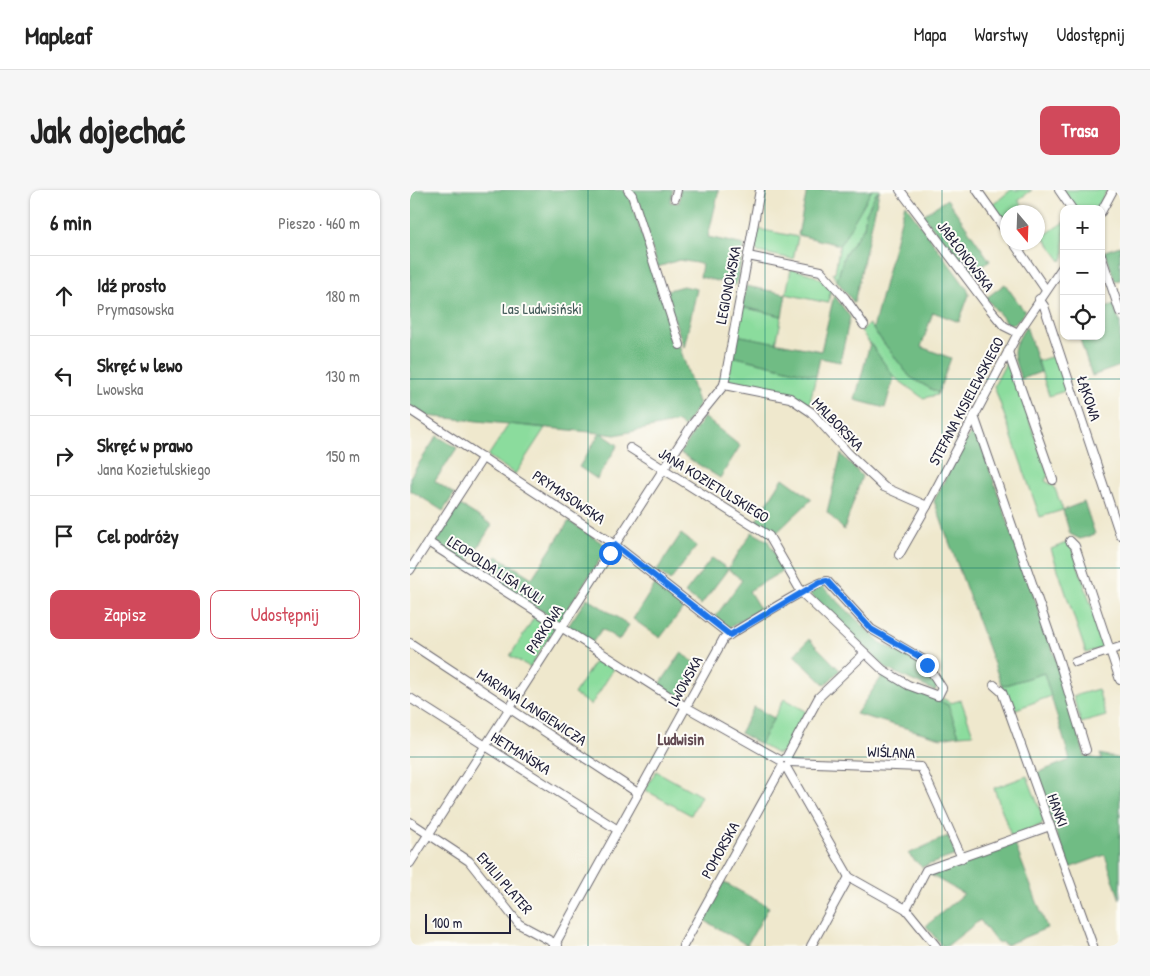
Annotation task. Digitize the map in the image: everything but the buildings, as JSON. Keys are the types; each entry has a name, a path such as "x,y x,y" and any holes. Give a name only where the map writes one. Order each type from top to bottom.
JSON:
{"street":[{"path":"628,190 632,195 680,345"},
{"name":"LEGIONOWSKA","path":"724,385 760,190"},
{"name":"JABŁONOWSKA","path":"900,190 990,310 1004,326 1018,333"},
{"path":"977,190 1000,223"},
{"path":"1059,190 1069,205"},
{"path":"1105,205 1113,190"},
{"path":"1018,250 1046,290"},
{"path":"748,256 821,271 845,298 864,325"},
{"path":"1105,267 1120,312"},
{"name":"STEFANA KISIELEWSKIEGO","path":"899,554 927,506 1018,333 1060,271"},
{"name":"ŁĄKOWA","path":"1039,300 1044,306 1120,536"},
{"path":"1008,352 1053,480"},
{"name":"PARKOWA","path":"410,863 663,469 702,411 724,385"},
{"name":"MALBORSKA","path":"724,385 790,398 811,412 848,454 884,487 927,506"},
{"name":"PRYMASOWSKA","path":"410,410 615,545 730,635"},
{"path":"974,416 1059,661 1086,750"},
{"name":"JANA KOZIETULSKIEGO","path":"630,448 769,536 802,592 865,653 883,670 908,684 938,696 941,691 937,678 924,660 871,629 828,582"},
{"path":"410,570 483,457"},
{"path":"1070,541 1075,546 1120,680"},
{"name":"LEOPOLDA LISA KULI","path":"428,542 561,629 686,707 785,763"},
{"name":"LWOWSKA","path":"557,945 724,638 820,582 828,582"},
{"name":"MARIANA LANGIEWICZA","path":"410,643 638,793"},
{"path":"1075,662 1120,647"},
{"name":"POMORSKA","path":"683,946 820,697 865,653"},
{"name":"HANKI","path":"994,686 1002,692 1093,946"},
{"name":"HETMAŃSKA","path":"410,698 618,830"},
{"path":"785,763 849,877 906,909 936,946"},
{"name":"WIŚLANA","path":"785,763 921,767 962,858"},
{"name":"EMILII PLATER","path":"410,822 469,861 519,924 557,945"},
{"path":"906,909 924,871 1050,826"},
{"path":"811,946 849,877"}],"green space":[{"name":"Las Ludwisiński","path":"410,190 623,190 629,195 699,405 684,427 678,422 615,435 601,433 618,445 597,479 579,467 600,433 426,416 410,405"},
{"path":"632,190 673,190 670,202 679,203 680,190 719,190 708,237 744,245 736,285 700,277 702,264 679,260 658,267"},
{"path":"807,190 872,190 840,245 798,235"},
{"path":"872,190 880,190 866,213 864,227 844,256 837,281 832,273 835,272 840,244"},
{"path":"1011,190 1032,190 1018,200 1022,205 1000,205 1000,218 991,206"},
{"path":"1063,190 1107,190 1099,205 1073,205"},
{"path":"879,192 854,303 837,281 844,256 864,227 866,213 876,193"},
{"path":"947,199 990,261 968,275 923,215"},
{"path":"905,204 968,290 969,295 959,322 933,312 921,347 951,358 938,393 910,377 873,329"},
{"path":"1060,225 1060,260 1045,239 1045,235"},
{"path":"758,229 798,237 793,259 758,252 754,246"},
{"path":"1120,246 1120,280 1115,281 1105,251"},
{"path":"791,269 813,275 827,285 831,290 828,303 786,294"},
{"path":"1005,284 1025,312 1015,324 1008,324 986,298"},
{"path":"683,286 697,289 684,348 665,291"},
{"path":"746,286 786,294 782,316 742,307"},
{"path":"834,295 850,317 840,362 820,358 816,376 732,356 736,335 821,351"},
{"path":"1114,305 1120,323 1120,366 1092,376 1080,340 1105,340 1105,308"},
{"path":"742,307 782,316 776,343 736,335"},
{"path":"869,324 910,377 938,393 937,395 923,398 894,377 861,331"},
{"path":"1026,326 1041,372 1021,379 1015,362 1014,351 1017,341"},
{"path":"870,343 894,377 885,408 855,400"},
{"path":"1057,355 1068,390 1049,396 1038,361"},
{"path":"732,356 816,376 809,406 790,394 731,382 727,376"},
{"path":"1007,361 1009,361 1048,475 1045,481 1054,486 1063,510 1040,517 994,386"},
{"path":"704,417 740,446 720,478 680,453"},
{"path":"509,424 545,428 515,474 488,456"},
{"path":"970,434 978,436 1057,662 1085,756 1102,760 1100,754 1120,759 1120,900 1105,855 1069,868 1034,774 1070,760 1044,673 1002,686 934,501 964,441 965,443"},
{"path":"437,436 457,448 435,481 454,494 443,511 410,490 410,477"},
{"path":"841,454 862,476 844,530 827,512"},
{"path":"783,478 812,499 773,536 754,524"},
{"path":"1084,502 1095,534 1080,539 1070,534 1063,510"},
{"path":"457,503 492,525 467,564 433,541"},
{"path":"569,521 608,547 559,622 484,575 497,556 532,578"},
{"path":"752,532 768,541 784,570 749,591 760,609 729,628 715,617 742,580 728,569"},
{"path":"681,534 697,546 670,581 657,570"},
{"path":"1066,543 1072,547 1104,644 1102,648 1086,653 1051,549"},
{"path":"712,558 728,569 701,605 685,593"},
{"path":"656,583 685,606 660,638 633,619"},
{"path":"821,585 881,643 920,660 938,684 935,691 887,669 809,593"},
{"path":"587,598 629,625 619,640 602,629 592,643 567,628"},
{"path":"535,616 555,628 530,667 510,656"},
{"path":"809,639 840,670 825,685 794,655"},
{"path":"681,653 701,667 682,702 658,687"},
{"path":"598,656 615,667 591,705 574,694"},
{"path":"1044,673 1051,696 1011,711 1002,686"},
{"path":"883,675 948,705 959,735 941,738 856,714"},
{"path":"1098,689 1106,716 1081,723 1073,696"},
{"path":"942,698 951,703 961,700 973,734 959,735 948,705 940,701"},
{"path":"784,699 806,711 785,751 777,754 760,744"},
{"path":"754,707 774,718 760,744 740,733"},
{"path":"656,771 701,796 691,815 645,790"},
{"path":"1027,776 1044,820 1041,825 1011,836 994,788"},
{"path":"948,836 956,855 922,867 908,854"},
{"path":"1014,842 1047,928 1006,945 1001,942 997,943 980,920 947,946 942,946 926,926 964,894 927,873"},
{"path":"723,882 769,907 747,945 702,919"}],"district":[{"name":"Ludwisin","path":"681,739"}],"route":[{"path":"610,553 615,545 730,635 820,582 827,581 871,629 920,657 927,665"}]}
